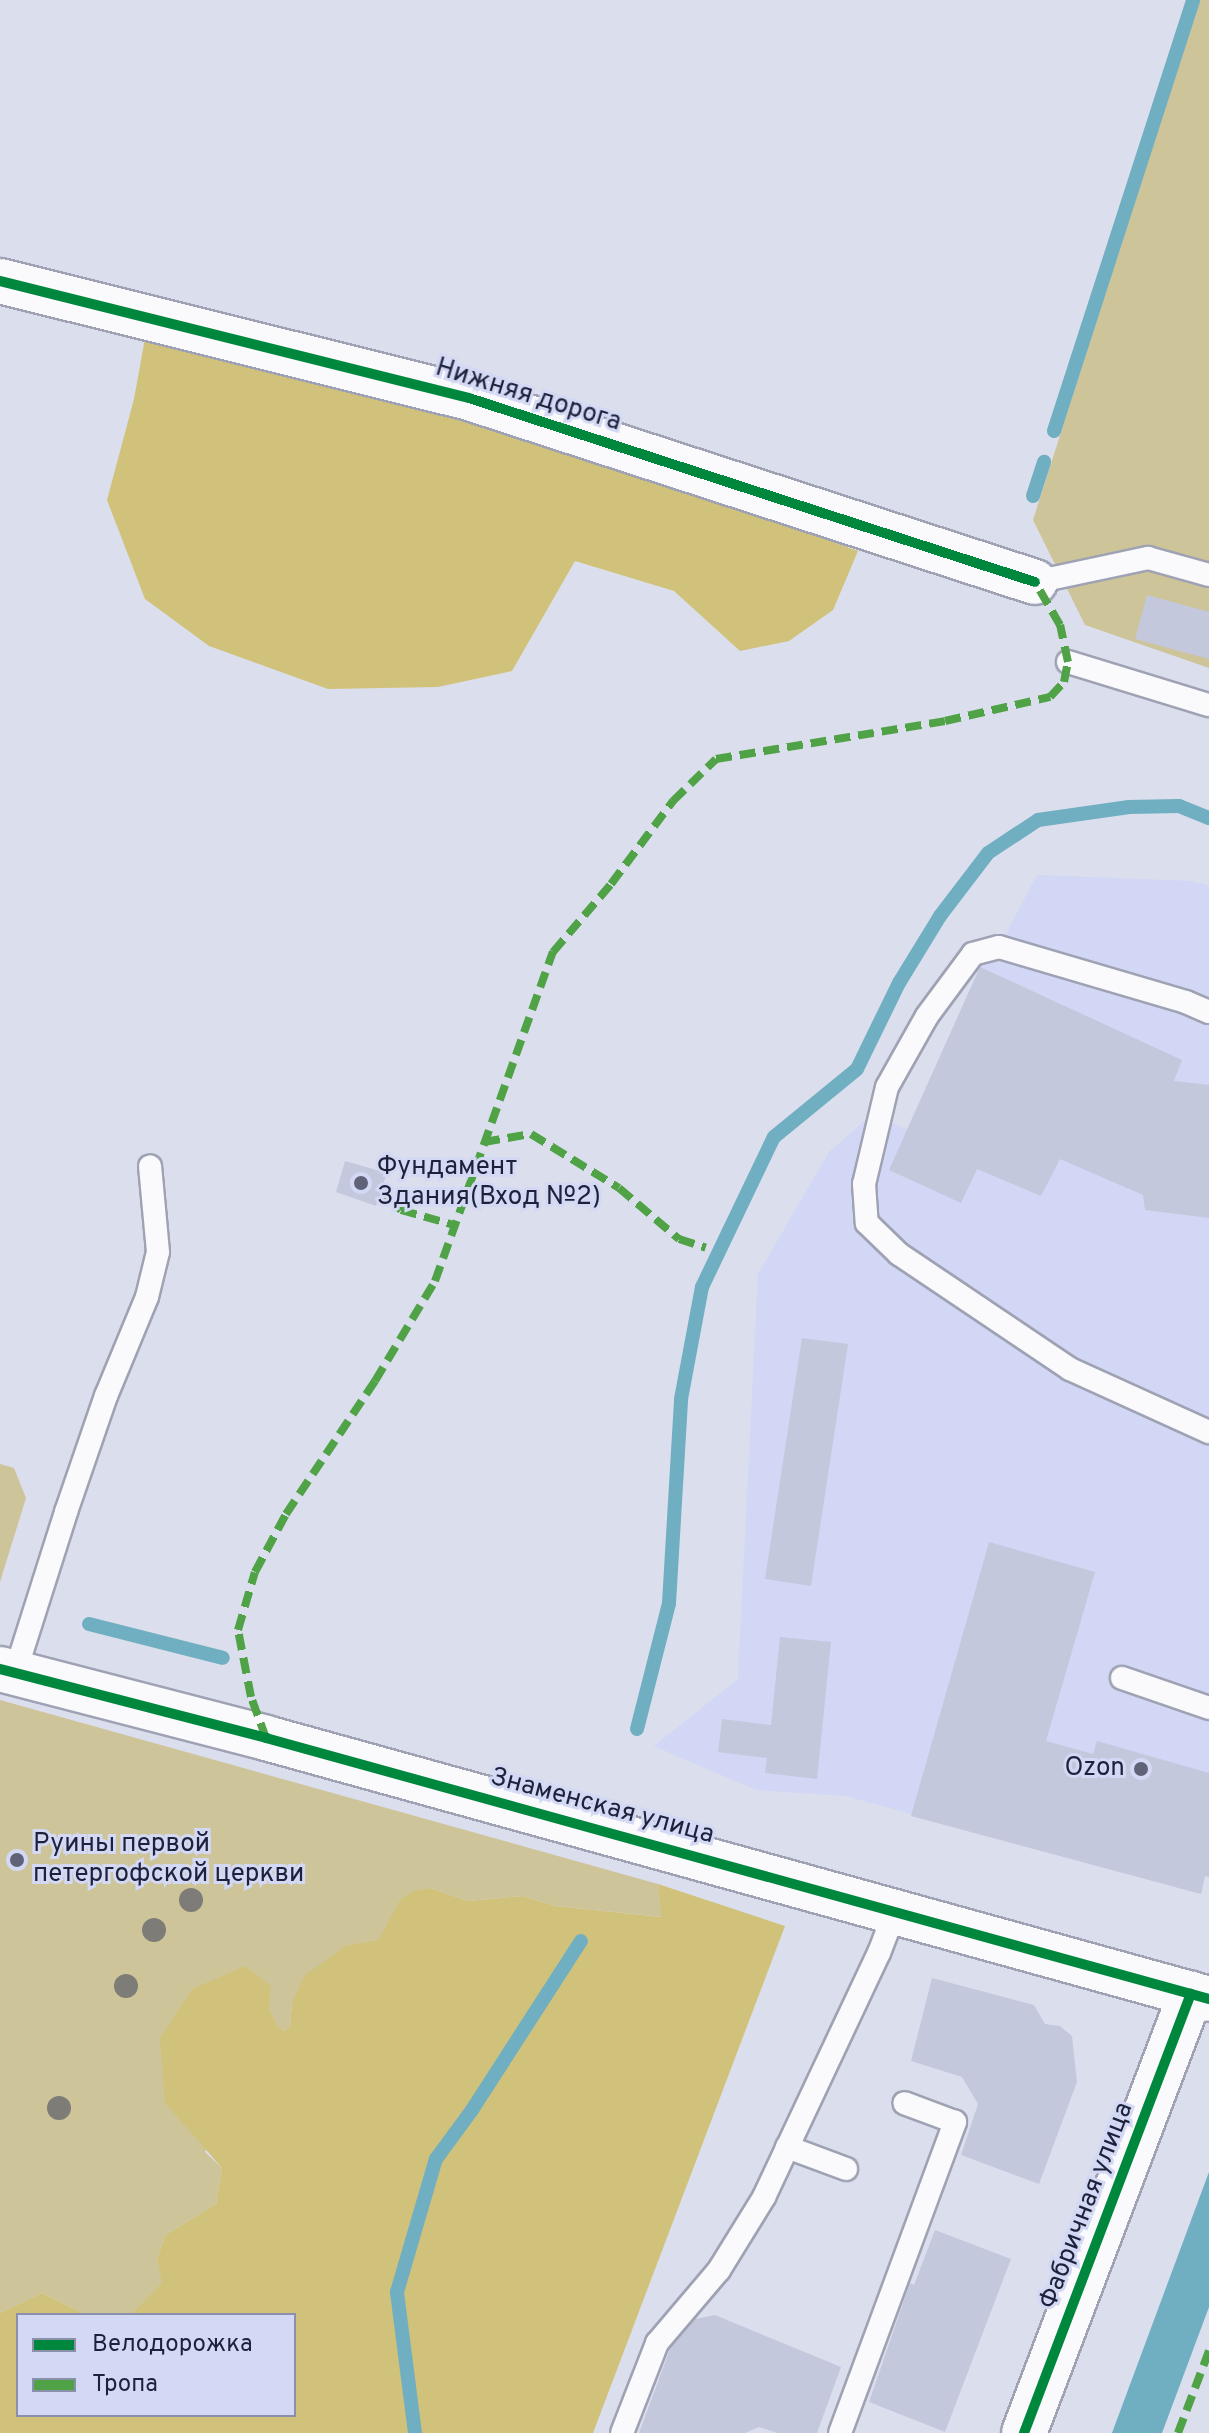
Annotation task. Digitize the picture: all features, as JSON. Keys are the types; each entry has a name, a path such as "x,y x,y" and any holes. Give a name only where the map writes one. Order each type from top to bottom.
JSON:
{"street":[{"name":"Нижняя дорога","path":"0,281 469,398 1035,582"},
{"name":"Знаменская улица","path":"8,1671 266,1738 1200,1996"},
{"name":"Фабричная улица","path":"1024,2433 1200,1996"}],"lane":[{"path":"1035,582 1148,558 1209,575"},
{"path":"1068,662 1209,705"},
{"path":"1209,1012 1186,1002 999,947 973,954 927,1016 887,1087 864,1184 867,1223 899,1254 1070,1369 1209,1432"},
{"path":"8,1671 147,1297 158,1252 150,1166"},
{"path":"1122,1678 1209,1708"},
{"path":"622,2433 657,2343 719,2270 764,2197 879,1953 895,1911"},
{"path":"840,2433 955,2122 904,2103"},
{"path":"787,2147 846,2169"}],"shaded area":[{"path":"1199,0 1209,0 1209,668 1085,625 1033,520"},
{"path":"147,327 553,441 858,551 833,610 789,641 740,651 674,591 575,561 512,671 438,687 328,689 209,646 145,599 107,500 134,399"},
{"path":"1037,875 1192,881 1209,886 1209,1877 1205,1877 1201,1894 846,1796 756,1790 654,1746 738,1679 758,1274 829,1152 871,1115 907,1129 980,967 999,947"},
{"path":"0,1464 14,1468 26,1498 0,1582"},
{"path":"0,1700 658,1884 663,1917 555,1906 523,1896 468,1901 430,1888 390,1921 379,1939 347,1945 292,2003 290,2026 284,2031 277,2025 269,2008 205,2152 222,2168 216,2204 165,2235 157,2259 163,2283 132,2313 83,2313 42,2293 0,2313"},
{"path":"658,1884 785,1926 593,2433 0,2433 0,2313 42,2293 83,2313 16,2313 16,2417 296,2417 296,2313 132,2313 162,2283 157,2259 165,2235 216,2204 222,2168 165,2103 160,2038 192,1989 245,1966 271,1986 269,2008 277,2025 284,2031 290,2026 292,2003 305,1975 347,1945 379,1939 400,1900 414,1891 430,1888 468,1901 523,1896 555,1906 662,1917"},
{"path":"1209,2172 1209,2307 1162,2433 1112,2433"}],"building":[{"path":"1147,595 1209,612 1209,659 1135,639"},
{"path":"980,967 1182,1060 1174,1081 1209,1085 1209,1218 1145,1210 1143,1195 1060,1159 1041,1196 977,1169 961,1203 889,1170"},
{"name":"Фундамент Здания(Вход №2)","path":"345,1161 387,1173 376,1206 336,1192"},
{"path":"802,1338 848,1344 811,1586 765,1579"},
{"path":"989,1542 1095,1572 1046,1741 1093,1754 1097,1741 1209,1773 1209,1877 1205,1876 1201,1894 911,1816"},
{"path":"780,1637 831,1642 817,1779 765,1773 767,1758 718,1752 722,1719 771,1725"},
{"path":"932,1978 1034,2005 1045,2024 1060,2026 1072,2036 1077,2082 1039,2184 961,2155 978,2104 962,2077 911,2061"},
{"path":"935,2230 1011,2259 945,2432 869,2402 910,2283 914,2285"},
{"path":"715,2315 841,2367 817,2433 777,2433 759,2427 745,2433 639,2433 676,2333 695,2319"}],"waterway":[{"path":"1054,431 1193,0"},
{"path":"1033,496 1044,462"},
{"path":"637,1729 669,1603 681,1399 702,1287 774,1137 857,1069 899,983 940,916 988,853 1038,820 1129,807 1179,806 1209,818"},
{"path":"89,1624 223,1658"},
{"path":"415,2433 397,2292 436,2159 472,2110 581,1941"}],"marked path":[{"path":"266,1738 251,1697 238,1630 255,1572 286,1514 375,1381 435,1281 553,952 611,884 673,801 716,759 945,721 1050,697 1064,682 1068,662 1060,625 1035,582"},
{"path":"484,1142 531,1134 619,1188 679,1239 706,1248"},
{"path":"381,1192 401,1210 454,1225"},
{"path":"1178,2433 1209,2351"}],"cycle path":[{"path":"0,281 469,398 1035,582"},
{"path":"0,1669 266,1738 1209,1999"},
{"path":"1024,2433 1191,1994"}],"place":[{"name":"Фундамент Здания(Вход №2)","path":"361,1183"},
{"name":"Ozon","path":"1141,1769"},
{"name":"Руины первой петергофской церкви","path":"17,1860"}]}
